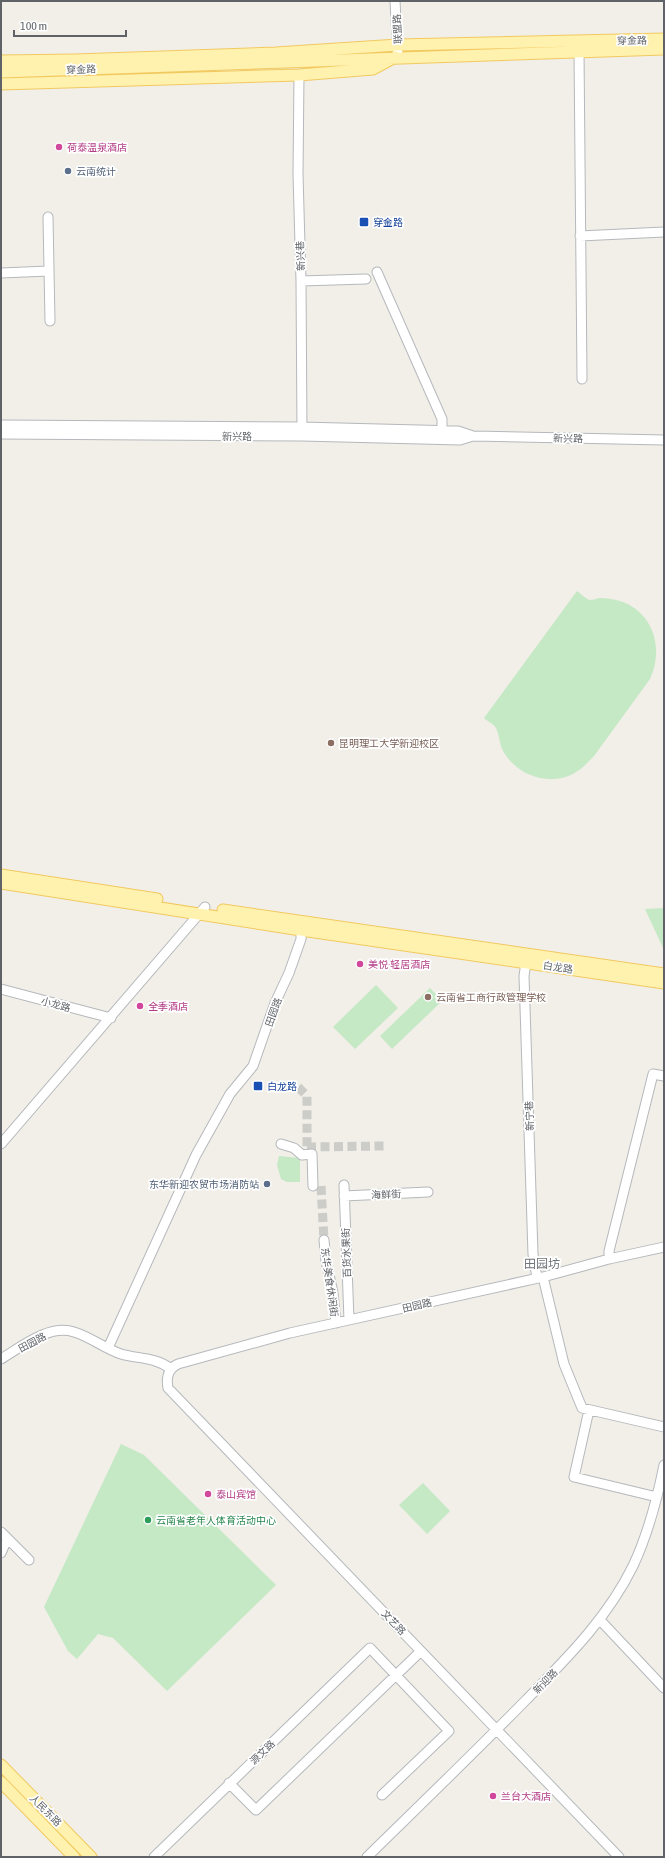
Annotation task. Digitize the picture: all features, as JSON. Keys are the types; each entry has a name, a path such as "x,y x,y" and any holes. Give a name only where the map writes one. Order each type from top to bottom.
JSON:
{"main road":[{"name":"穿金路","path":"1,72 296,62 398,51 664,39"},
{"name":"穿金路","path":"1,61 276,53 664,49"},
{"path":"1,84 299,75 374,69 398,51"},
{"name":"白龙路","path":"1,875 203,910 301,930 664,974"},
{"name":"白龙路","path":"1,883 203,910 526,958 664,983"},
{"name":"人民东路","path":"1,1765 91,1857"},
{"name":"人民东路","path":"1,1782 74,1857"}],"street":[{"name":"联盟路","path":"396,1 398,51"},
{"path":"579,51 582,379"},
{"name":"新兴巷","path":"299,75 298,174 301,281 302,432"},
{"path":"48,217 50,321"},
{"path":"580,236 664,232"},
{"path":"1,273 49,272"},
{"path":"378,272 442,419 442,431"},
{"path":"301,281 366,279"},
{"name":"新兴路","path":"1,425 302,432 460,440 472,436"},
{"name":"新兴路","path":"1,434 458,431 472,436 664,440"},
{"path":"1,1144 203,910"},
{"name":"田园路","path":"108,1348 196,1155 230,1094 253,1066 275,1003 289,973 301,939 301,930"},
{"name":"新宁巷","path":"526,958 524,976 533,1254 564,1364 582,1408 590,1410"},
{"name":"小龙路","path":"1,989 111,1018"},
{"path":"609,1259 609,1251 653,1074 664,1076"},
{"path":"281,1144 294,1148 302,1155 312,1154 313,1186"},
{"name":"百货水果街","path":"344,1185 349,1320"},
{"name":"海鲜街","path":"344,1196 428,1192"},
{"name":"东华美食休闲街","path":"324,1240 326,1261 333,1293 336,1323"},
{"name":"田园路","path":"1,1359 37,1338 50,1332 62,1330 74,1331 122,1354 156,1361 171,1368 178,1364 290,1333 540,1277 609,1259 664,1247"},
{"name":"文艺路","path":"171,1368 166,1380 168,1388 619,1857"},
{"path":"657,1497 574,1477 590,1410 664,1427"},
{"name":"新迎路","path":"367,1857 497,1730 584,1640 600,1620 632,1567 644,1541 657,1497 664,1466"},
{"path":"1,1553 4,1535"},
{"path":"4,1535 29,1560"},
{"path":"600,1620 664,1688"},
{"name":"源文路","path":"154,1857 370,1648 396,1676"},
{"path":"230,1784 256,1810 421,1651"},
{"path":"382,1795 449,1731 396,1676"}],"green space":[{"path":"577,591 590,600 599,598 612,599 632,606 648,623 653,633 656,644 656,656 650,679 594,756 582,768 573,774 554,779 545,779 526,773 511,762 503,751 496,728 484,718"},
{"path":"664,908 664,950 645,909"},
{"path":"376,985 398,1008 355,1049 333,1027"},
{"path":"430,988 442,1001 392,1049 380,1036"},
{"path":"279,1156 300,1158 300,1182 287,1182 281,1179 277,1165"},
{"name":"云南省老年人体育活动中心","path":"121,1444 144,1455 276,1585 167,1691 113,1638 98,1634 77,1659 68,1651 44,1607"},
{"path":"423,1483 450,1511 427,1534 399,1505"}],"tunnel":[{"path":"298,1087 307,1096 307,1153"},
{"path":"307,1147 384,1146"},
{"path":"321,1186 324,1240"}],"place":[{"name":"荷泰温泉酒店","path":"59,147"},
{"name":"云南统计","path":"68,171"},
{"name":"穿金路","path":"364,222"},
{"name":"昆明理工大学新迎校区","path":"331,743"},
{"name":"美悦·轻居酒店","path":"360,964"},
{"name":"云南省工商行政管理学校","path":"428,997"},
{"name":"全季酒店","path":"140,1006"},
{"name":"白龙路","path":"258,1086"},
{"name":"东华新迎农贸市场消防站","path":"267,1184"},
{"name":"泰山宾馆","path":"208,1494"},
{"name":"云南省老年人体育活动中心","path":"148,1520"},
{"name":"兰台大酒店","path":"493,1796"}],"district":[{"name":"田园坊","path":"542,1264"}]}
